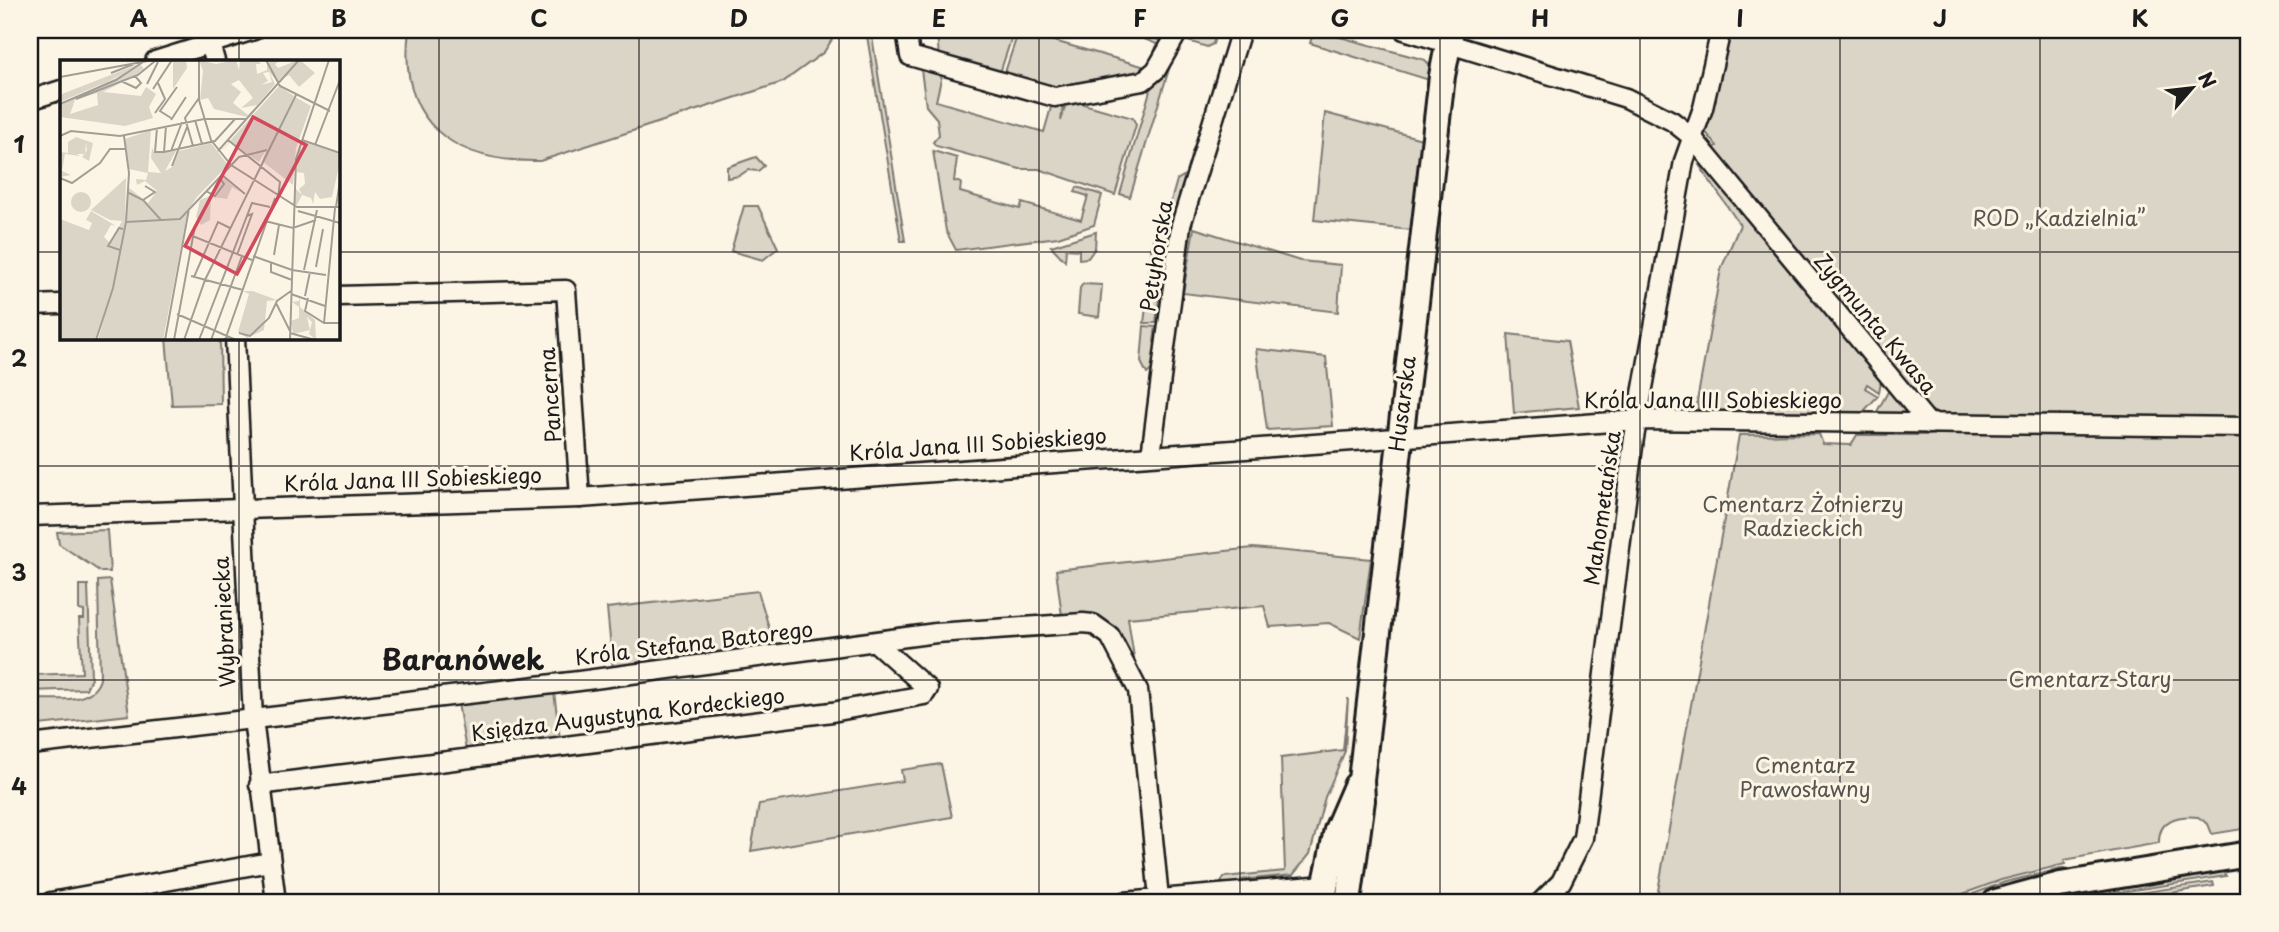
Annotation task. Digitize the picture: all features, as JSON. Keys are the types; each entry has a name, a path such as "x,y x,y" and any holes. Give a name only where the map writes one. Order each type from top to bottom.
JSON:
{"main road":[{"name":"Husarska","path":"1348,902 1362,800 1361,780 1399,436 1449,36"},
{"name":"Husarska","path":"1324,894 1339,822 1361,780"},
{"path":"1996,902 2060,885 2249,854"}],"street":[{"path":"158,60 254,30"},
{"path":"906,30 910,56 1055,97 1143,81 1156,70 1179,30"},
{"name":"Petyhorska","path":"1151,455 1181,225 1241,30"},
{"name":"Zygmunta Kwasa","path":"1404,30 1449,36 1626,98 1672,121 1691,136 1929,424 2249,427"},
{"name":"Mahometańska","path":"1541,902 1561,882 1583,838 1634,438 1691,136 1703,108 1721,30"},
{"path":"30,100 60,90"},
{"name":"Pancerna","path":"340,296 566,290 580,498"},
{"path":"30,305 60,304"},
{"name":"Wybraniecka","path":"235,340 253,719 259,785 276,902"},
{"name":"Króla Jana III Sobieskiego","path":"30,516 580,498 1639,420 1929,424"},
{"name":"Króla Stefana Batorego","path":"30,745 711,665 936,633 1083,622 1093,624 1110,636 1138,690 1159,898"},
{"name":"Księdza Augustyna Kordeckiego","path":"259,785 832,712 924,695 928,689 875,642"},
{"path":"51,902 270,862"},
{"path":"1124,902 1159,898 1324,894"}],"green space":[{"path":"409,30 838,30 824,52 783,82 540,161 509,160 482,154 458,145 438,131 422,113 412,90 408,62"},
{"path":"866,30 871,30 905,241 901,241"},
{"path":"937,30 1014,30 999,76 939,59"},
{"path":"1019,30 1042,30 1040,37 1149,68 1157,44 1144,39 1145,35 1164,42 1148,73 1052,92 1003,78"},
{"path":"1186,30 1217,30 1213,44 1207,47 1188,41"},
{"path":"1314,30 1425,60 1429,64 1429,80 1310,43"},
{"name":"ROD „Kadzielnia”","path":"1728,30 2249,30 2249,418 1955,418 1936,413 1920,404 1721,169 1713,149 1717,146 1704,130"},
{"path":"1173,56 1130,197 1120,194 1152,84"},
{"path":"921,70 949,73 948,76 942,75 936,101 1044,132 1052,104 1063,107 1061,121 1066,103 1073,101 1133,118 1136,125 1115,195 1039,169 1020,169 936,146 933,142 939,135 937,119 926,106"},
{"path":"1325,113 1422,139 1411,230 1314,220"},
{"path":"933,151 957,158 954,181 961,183 960,192 1020,209 1022,203 1081,220 1088,196 1075,192 1077,187 1102,195 1094,225 1058,237 956,250 946,231"},
{"path":"756,157 764,166 758,171 748,170 739,176 727,178 727,167"},
{"path":"1703,163 1882,376 1879,392 1867,384 1865,388 1878,396 1863,412 1698,412 1697,401 1721,269 1740,225 1699,165"},
{"path":"1190,172 1174,223 1165,222 1177,180"},
{"path":"744,206 758,206 778,248 763,260 731,251"},
{"path":"1162,226 1173,227 1167,233 1165,251 1151,250 1154,234"},
{"path":"1194,228 1300,261 1341,265 1338,312 1183,293"},
{"path":"1096,232 1095,248 1088,258 1079,259 1079,250 1066,249 1065,261 1051,246"},
{"path":"1151,253 1164,254 1160,289 1148,287"},
{"path":"1083,284 1102,285 1099,317 1078,314 1080,288"},
{"path":"1148,291 1160,292 1156,323 1144,323"},
{"path":"1144,326 1156,327 1154,342 1157,359 1147,374 1141,362"},
{"path":"1508,334 1567,341 1579,407 1514,413"},
{"path":"166,340 220,340 221,404 172,405"},
{"path":"1256,349 1326,357 1333,426 1267,430"},
{"path":"1890,388 1914,418 1874,417"},
{"path":"1934,432 2249,433 2249,828 2212,834 2208,824 2198,817 2176,818 2165,824 2159,843 2064,860 2065,864 2001,880 1941,902 1656,902 1739,435 1819,434 1823,444 1851,445 1857,435 1934,435"},
{"path":"107,530 110,572 101,572 59,544 57,532"},
{"path":"1253,548 1371,559 1360,638 1329,623 1270,627 1264,606 1128,618 1135,664 1126,660 1088,617 1062,616 1056,570"},
{"path":"110,580 129,715 30,726 30,699 71,699 81,697 96,688 100,679 98,581"},
{"path":"79,585 88,585 91,678 86,689 31,691 30,650 31,675 82,673 79,619 84,619 84,611 79,610"},
{"path":"758,591 776,651 613,670 607,608"},
{"path":"554,692 560,739 466,751 458,703"},
{"path":"1348,698 1345,751 1325,797 1310,854 1293,875 1241,880 1241,885 1219,887 1224,877 1285,871 1281,758 1343,750"},
{"path":"941,764 952,817 751,851 759,804 903,781 901,770"},
{"path":"2065,868 2048,878 1972,902 1952,902 2005,882"},
{"path":"2223,871 2226,876 2055,902 2021,902"},
{"path":"2213,882 2214,886 2139,898 2138,893"}],"district":[{"name":"Baranówek","path":"463,660"}],"park label":[{"name":"Cmentarz Żołnierzy Radzieckich","path":"1803,517"},
{"name":"Cmentarz Stary","path":"2090,680"},
{"name":"Cmentarz Prawosławny","path":"1805,778"}]}
